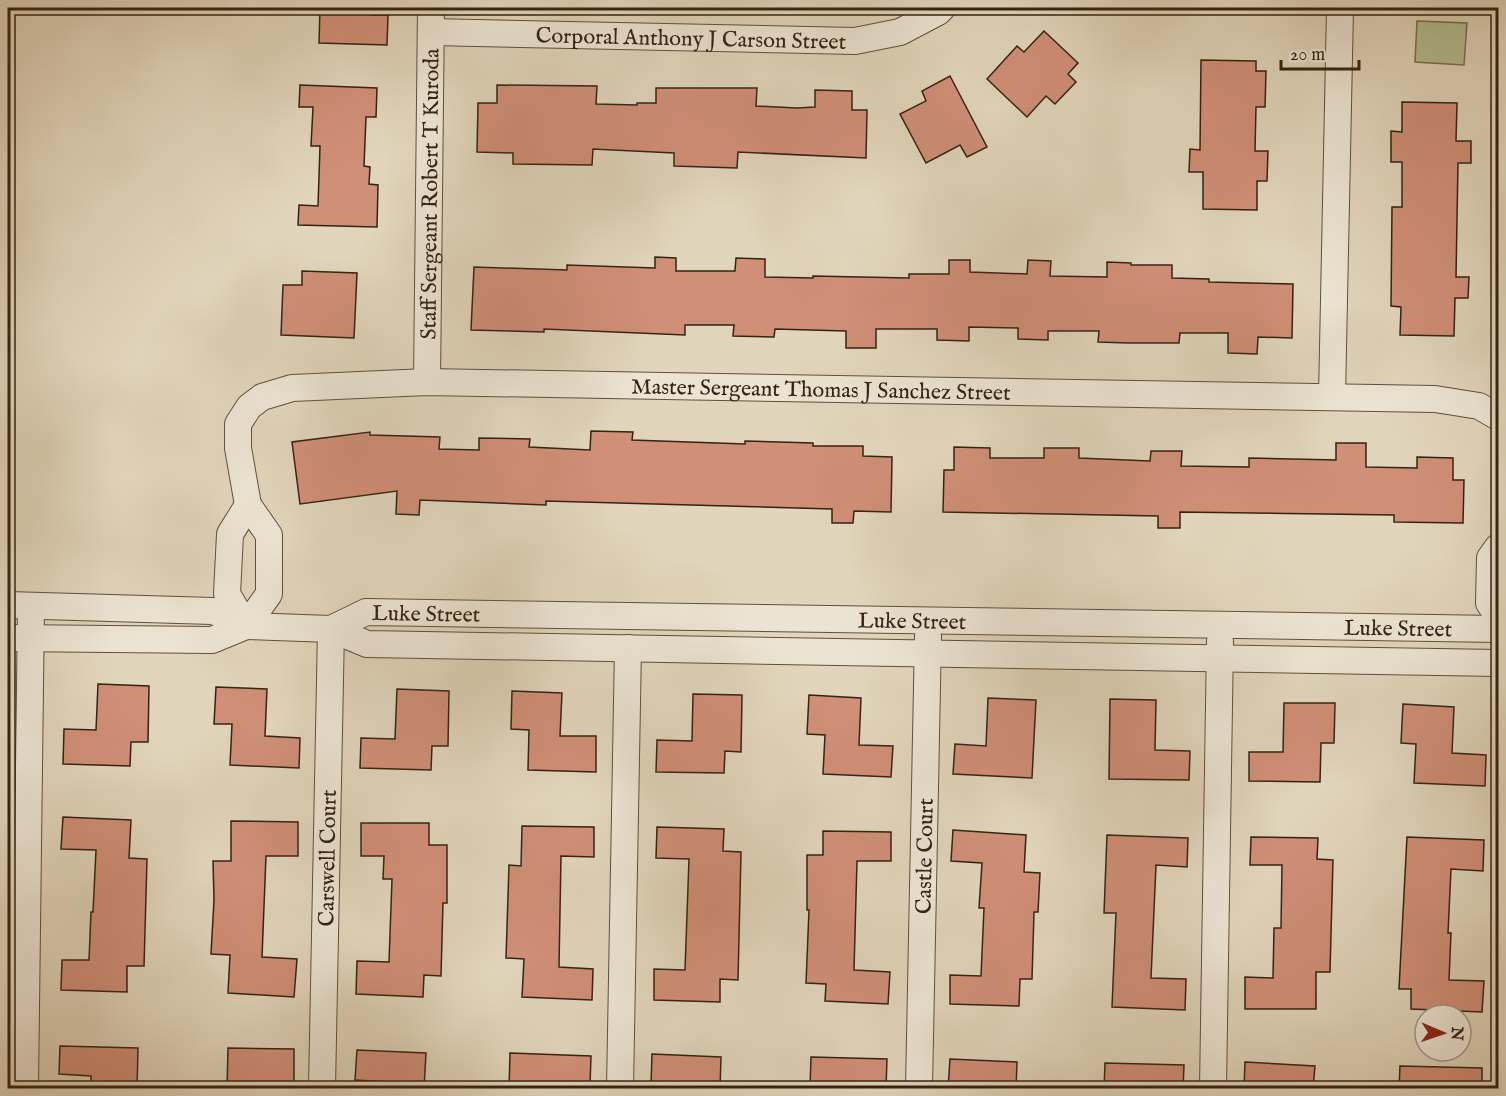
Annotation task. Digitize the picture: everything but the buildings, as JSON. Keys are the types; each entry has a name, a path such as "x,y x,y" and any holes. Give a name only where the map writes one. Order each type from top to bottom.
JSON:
{"street":[{"name":"Corporal Anthony J Carson Street","path":"431,20 855,41 900,32 942,8"},
{"path":"1332,397 1340,8"},
{"name":"Staff Sergeant Robert T Kuroda","path":"427,382 431,20"},
{"name":"Master Sergeant Thomas J Sanchez Street","path":"246,626 269,594 269,535 248,505 238,448 238,424 249,407 262,397 292,388 427,382 1435,399 1479,406 1498,417"},
{"path":"246,626 227,594 230,534 248,505"},
{"path":"1498,547 1490,558 1490,603 1498,617"},
{"path":"19,605 25,1089"},
{"name":"Luke Street","path":"19,605 213,611 246,626 331,629 367,644 1498,663"},
{"name":"Luke Street","path":"331,629 366,612 1498,629"},
{"name":"Castle Court","path":"919,1089 928,621"},
{"name":"Luke Street","path":"20,638 212,640 246,626"},
{"path":"1213,1089 1220,626"},
{"name":"Carswell Court","path":"322,1089 331,629"},
{"path":"620,1089 628,648"}],"green space":[{"path":"1417,21 1467,23 1464,65 1415,62"}]}
